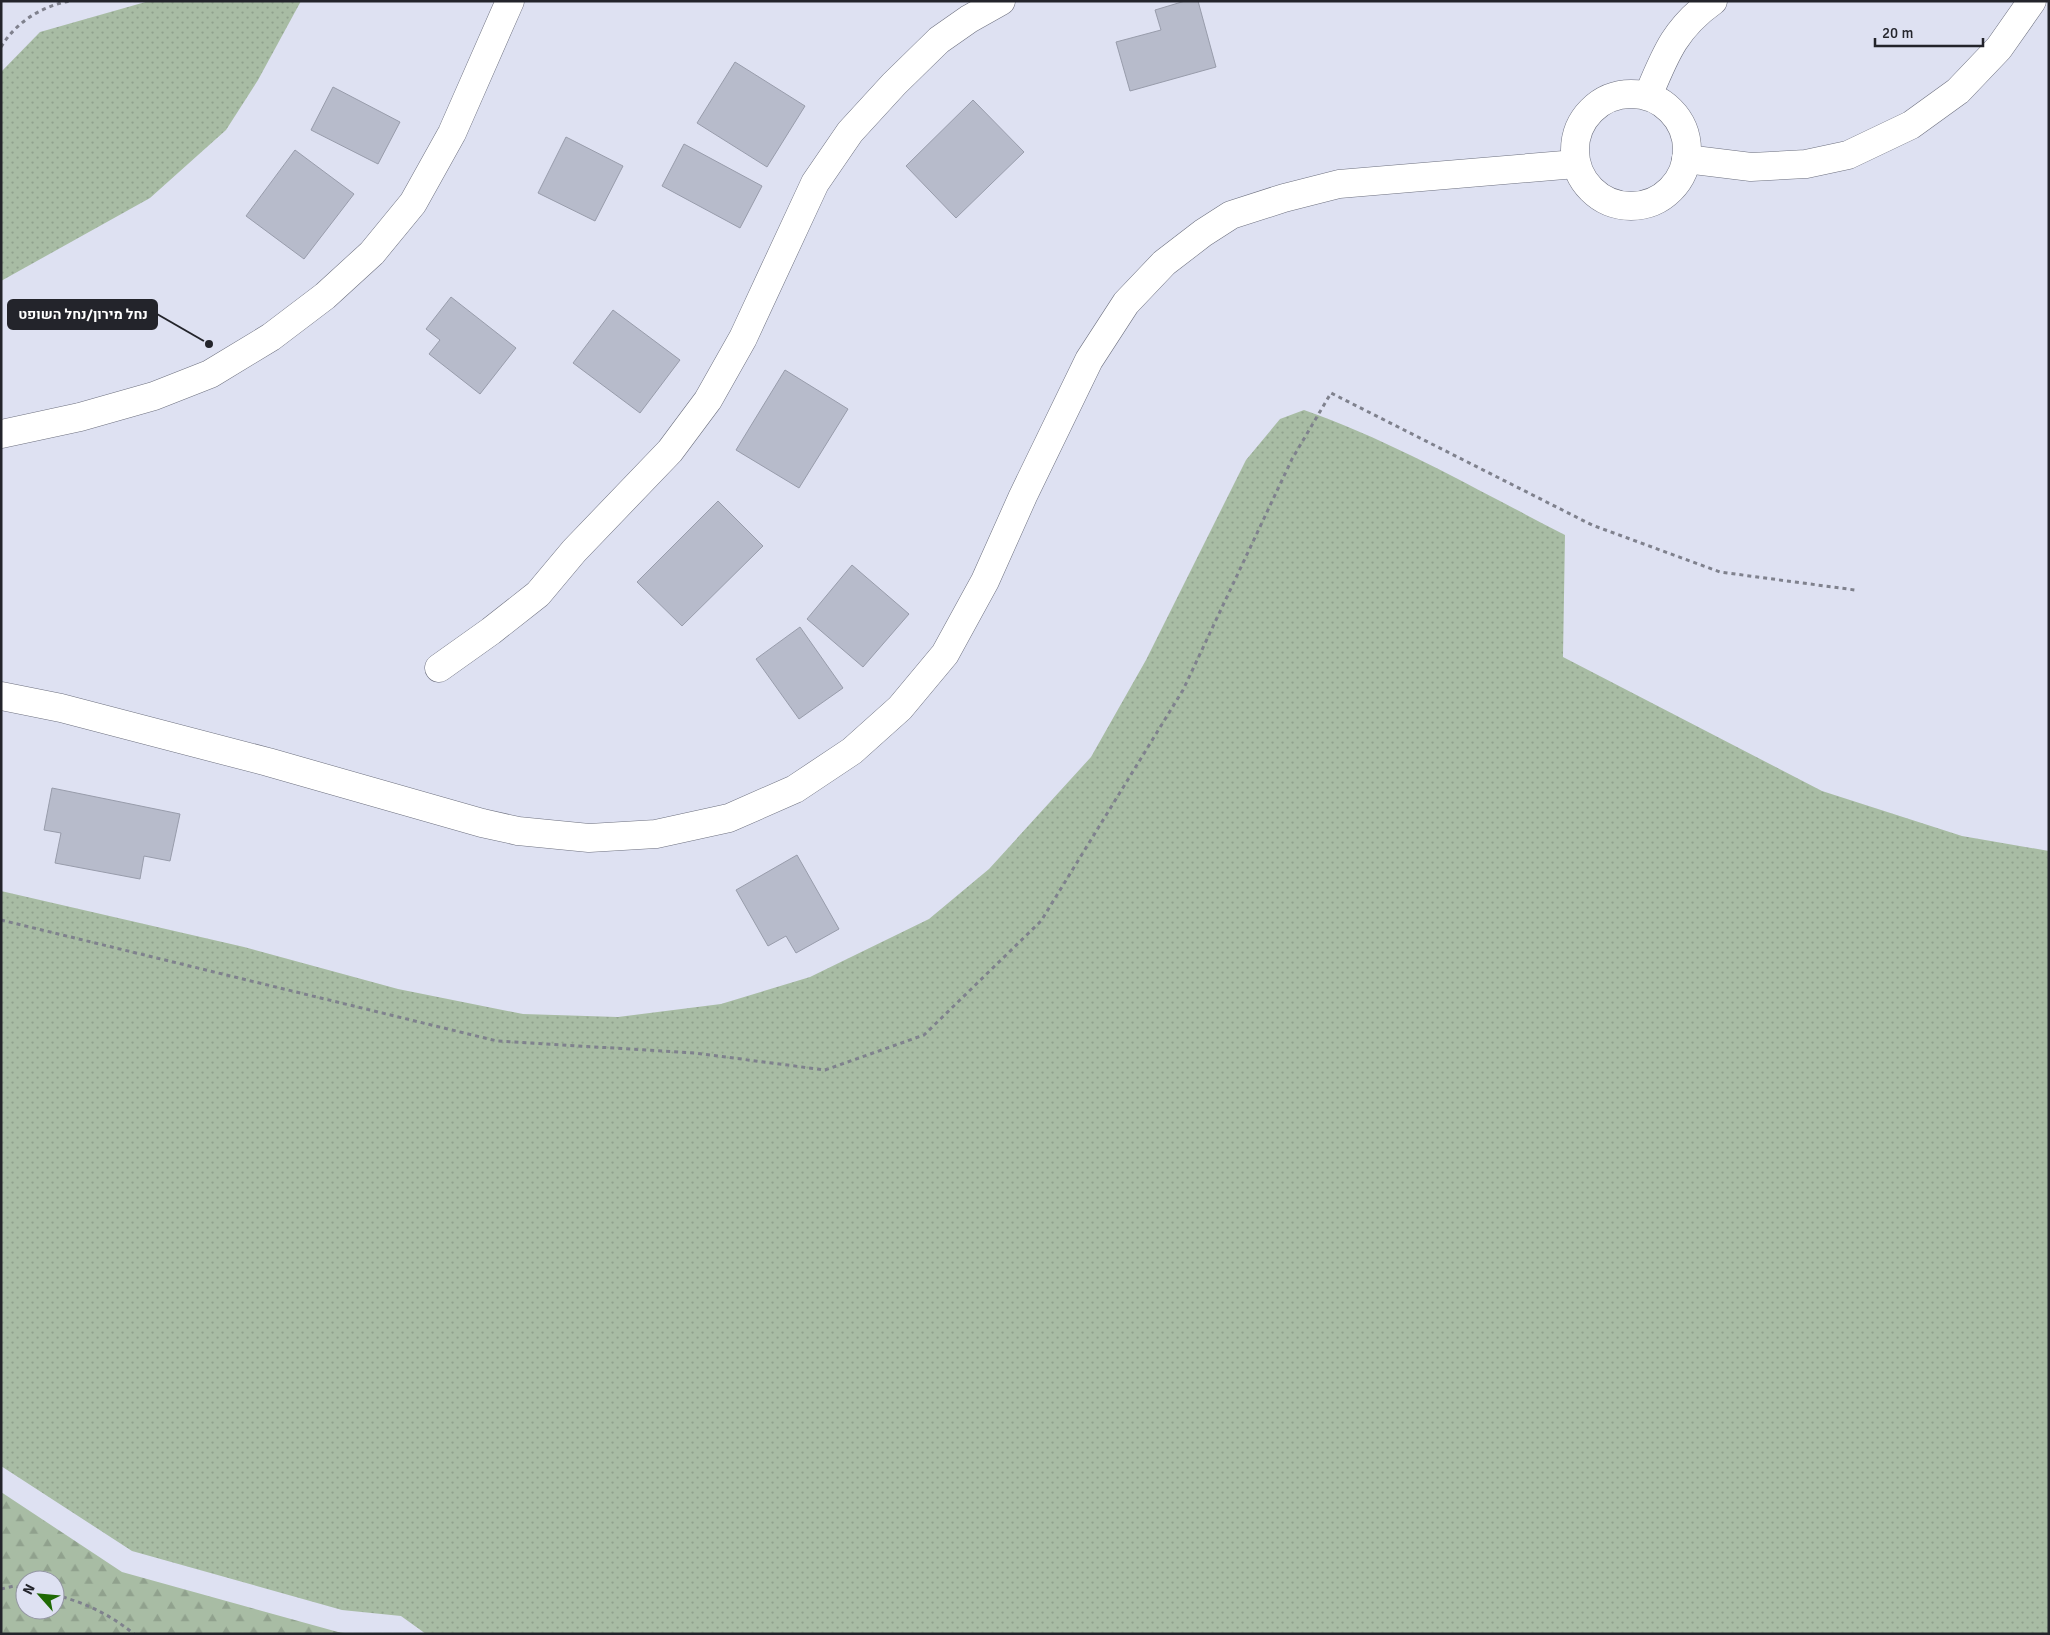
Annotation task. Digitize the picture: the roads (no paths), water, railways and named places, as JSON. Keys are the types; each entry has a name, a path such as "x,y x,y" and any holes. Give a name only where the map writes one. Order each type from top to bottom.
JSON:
{"street":[{"path":"1,434 80,417 154,396 210,374 271,337 325,296 372,253 413,203 452,133 510,1"},
{"path":"439,668 538,594 574,551 670,451 708,400 743,338 815,183 850,132 894,84 939,40 1001,1"},
{"path":"1648,96 1664,56 1680,30 1695,14 1713,1"},
{"path":"1686,159 1752,167 1806,164 1848,155 1911,125 1958,91 1999,48 2032,1"},
{"path":"1641,93 1664,102 1678,116 1688,140 1686,159 1685,168 1674,187 1659,200 1636,206 1612,204 1595,194 1585,182 1576,164 1574,149 1578,130 1583,120 1596,105 1613,96 1641,93"},
{"path":"1,696 61,708 277,765 482,823 518,831 589,838 656,834 728,818 796,789 852,751 900,708 945,654 985,581 1023,496 1089,360 1126,303 1164,263 1203,233 1231,216 1284,198 1340,184 1576,164"}],"place":[{"name":"נחל מירון/נחל השופט","path":"209,344"}]}
